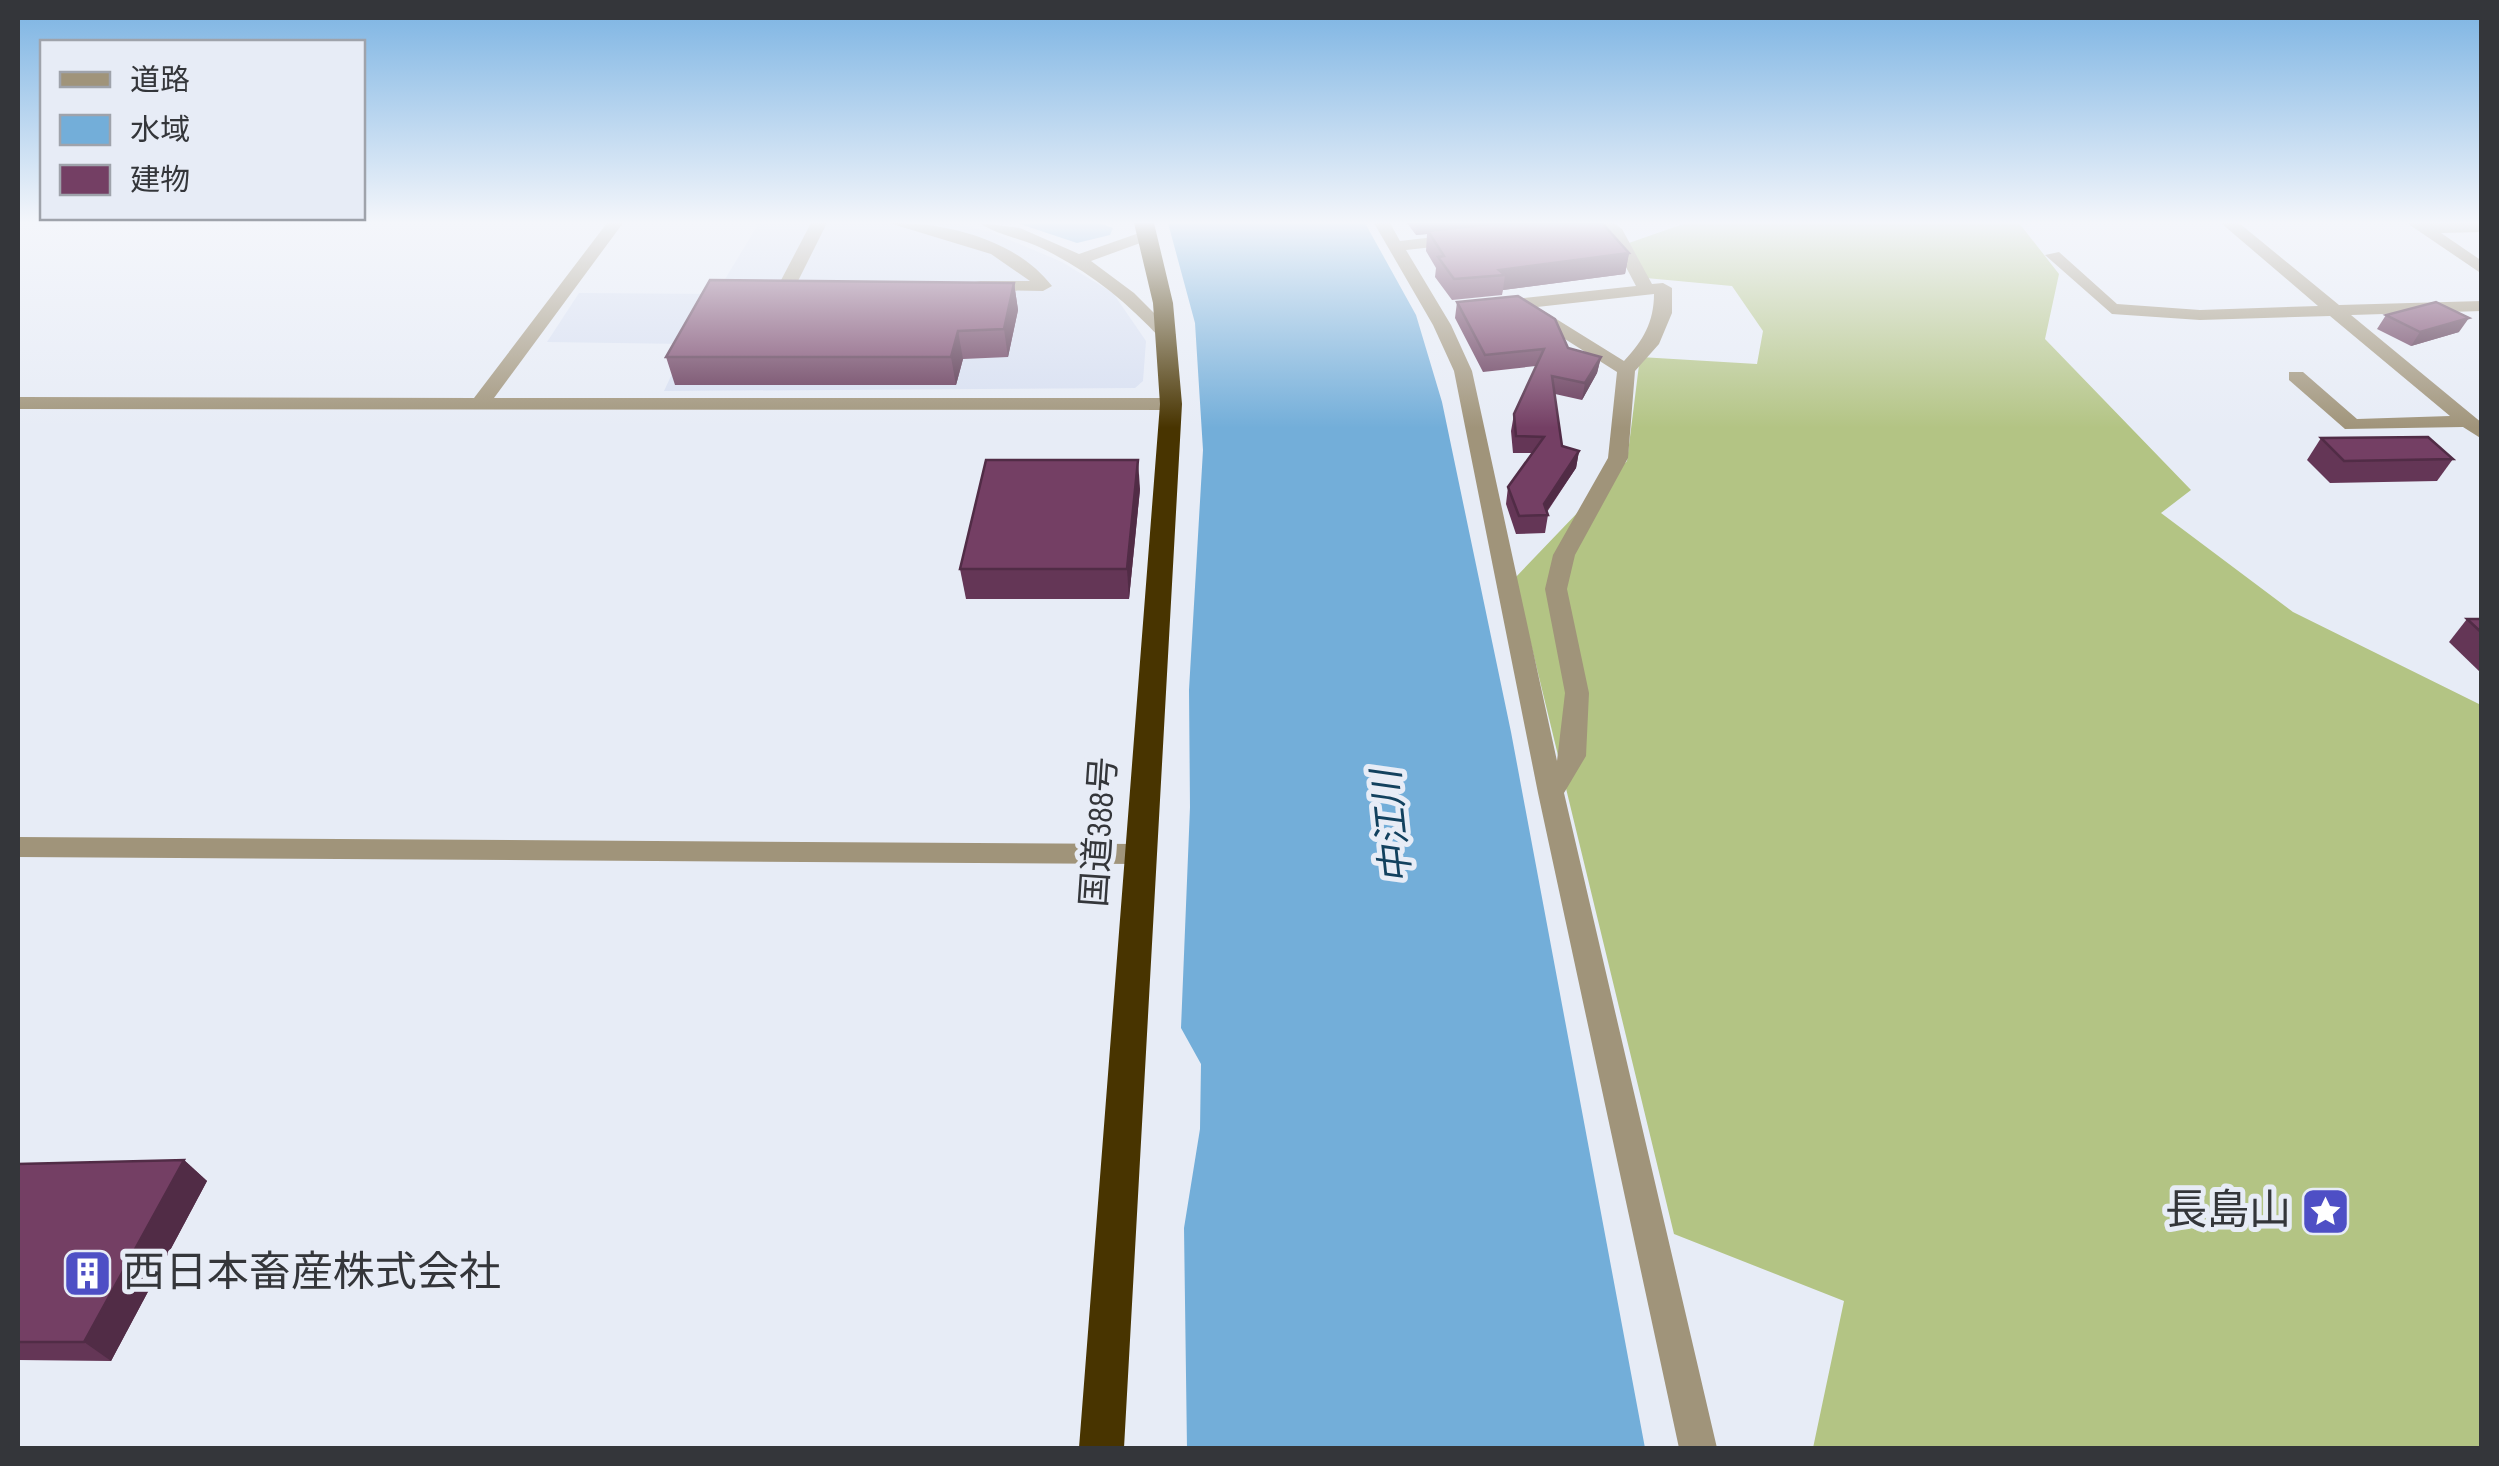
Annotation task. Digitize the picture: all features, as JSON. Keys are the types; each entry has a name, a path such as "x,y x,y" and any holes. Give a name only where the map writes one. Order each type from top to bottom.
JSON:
{"highway":[{"name":"国道388号","path":"1100,1448 1171,404 1161,291"}],"street":[{"path":"480,404 563,291"},
{"path":"1124,291 1167,335"},
{"path":"1427,291 1440,310 1463,372 1550,794 1698,1448"},
{"path":"1486,307 1635,291"},
{"path":"1550,794 1573,756 1577,693 1556,588 1564,555 1618,458 1626,370 1650,344 1663,313 1663,291"},
{"path":"2094,291 2112,308 2200,315 2482,306"},
{"path":"2311,291 2477,428"},
{"path":"1524,304 1626,370"},
{"path":"2296,376 2352,425 2477,428"},
{"path":"18,403 1171,404"},
{"path":"18,846 1138,854"}],"shaded area":[{"path":"1110,291 1146,341 1143,381 1135,388 664,391 686,344 547,342 579,293"}],"green space":[{"path":"1736,291 2055,291 2045,339 2191,490 2161,513 2293,612 2481,705 2481,1448 1813,1448 1844,1301 1674,1234 1515,578 1627,461 1640,357 1757,364 1763,331"}],"water":[{"name":"中江川","path":"1186,291 1403,291 1416,315 1442,402 1511,732 1645,1448 1187,1448 1184,1228 1200,1129 1201,1064 1181,1028 1190,807 1189,690 1203,450 1195,323"}],"building":[{"path":"703,291 1012,291 1004,329 958,331 951,357 666,357"},
{"path":"1518,296 1555,319 1568,348 1601,357 1585,383 1552,376 1562,446 1579,451 1544,504 1548,515 1519,516 1508,487 1544,437 1516,436 1514,414 1544,349 1485,355 1457,302"},
{"path":"2436,302 2469,318 2420,332 2386,315"},
{"path":"2428,437 2453,459 2344,461 2321,438"},
{"path":"986,460 1138,460 1127,569 960,569"},
{"path":"2467,619 2482,619 2482,633"},
{"name":"西日本畜産株式会社","path":"184,1160 84,1342 18,1342 18,1164"}],"place":[{"name":"長島山","path":"2326,1211"},
{"name":"西日本畜産株式会社","path":"88,1273"}]}
